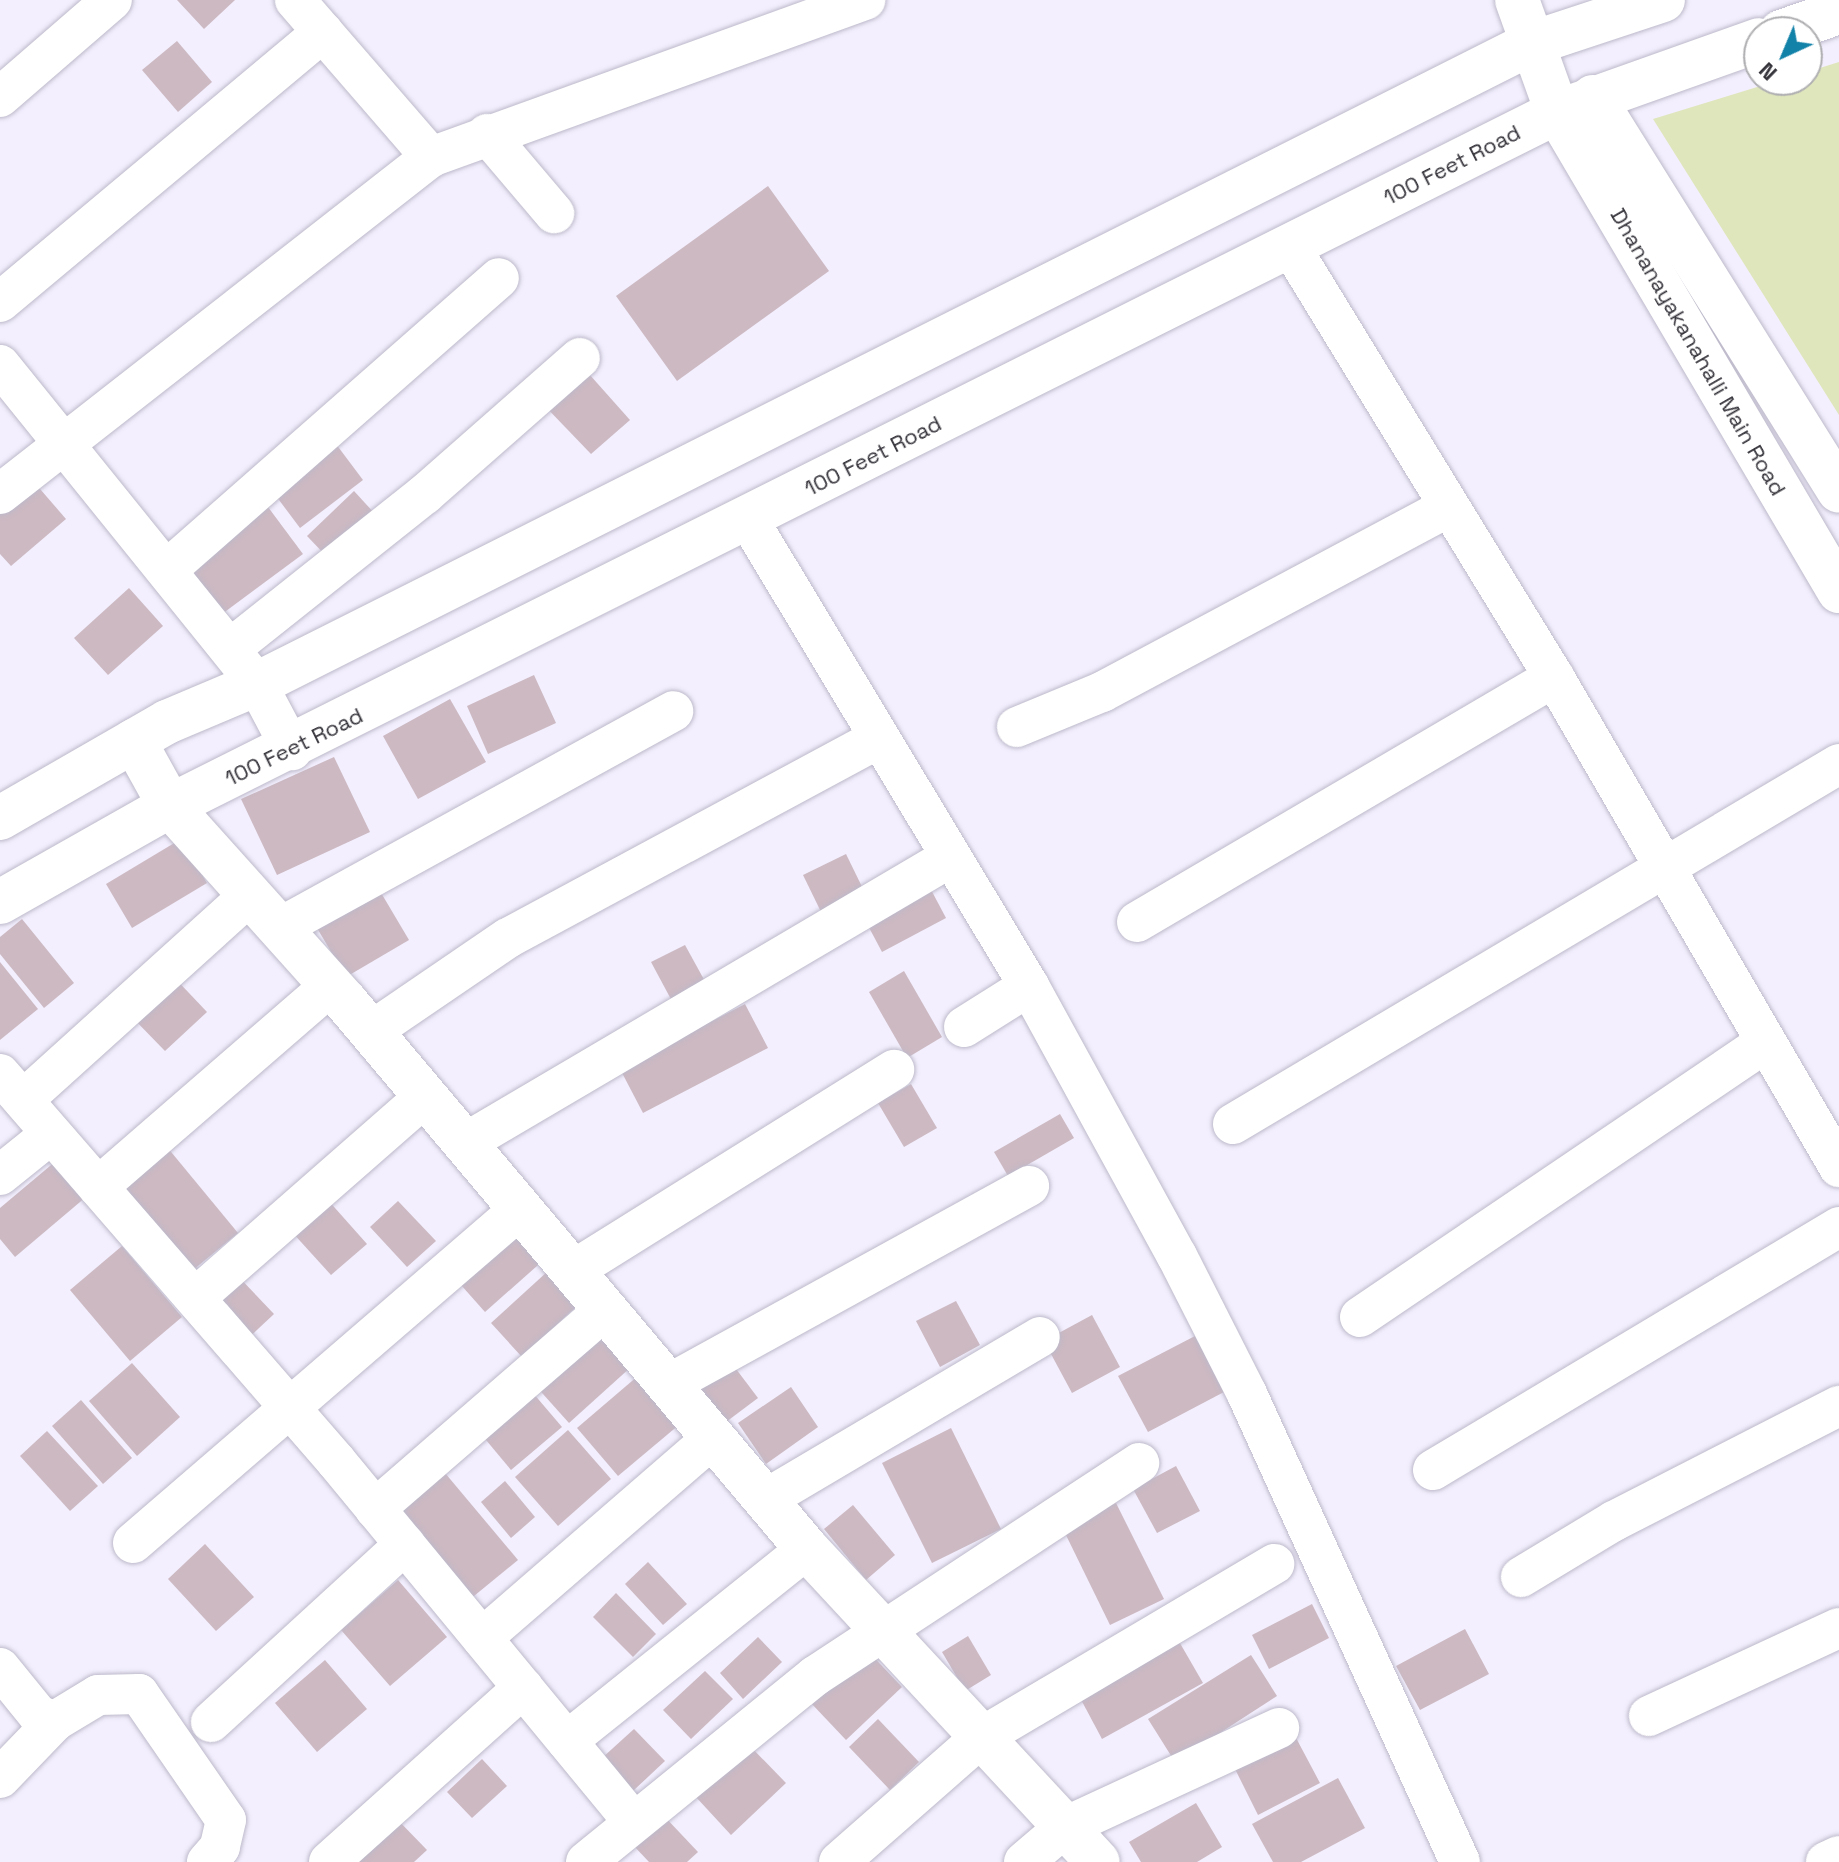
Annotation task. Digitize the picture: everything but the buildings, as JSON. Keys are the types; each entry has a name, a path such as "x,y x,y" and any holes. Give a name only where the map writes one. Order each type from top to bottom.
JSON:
{"main road":[{"path":"1517,0 1530,44 1575,104"},
{"path":"0,818 134,741 257,684 1530,44 1588,12 1663,0"},
{"path":"1575,104 1588,12"},
{"name":"100 Feet Road","path":"0,902 170,806 292,750 1575,104 1743,46"},
{"name":"Dhananayakanahalli Main Road","path":"1575,104 1839,490"},
{"name":"Dhananayakanahalli Main Road","path":"1575,104 1839,591"},
{"path":"134,741 170,806 331,985 807,1549 1098,1862"}],"street":[{"path":"0,97 112,0"},
{"path":"295,0 431,157"},
{"path":"0,494 60,441 431,157 487,134 865,0"},
{"path":"0,302 323,32"},
{"path":"487,134 554,213"},
{"path":"1290,246 1554,677 1839,1167"},
{"path":"169,568 499,278"},
{"path":"230,649 425,494 580,358"},
{"path":"0,365 60,441 169,568 257,684 292,750"},
{"path":"1017,727 1102,692 1449,507"},
{"path":"748,519 949,858 1029,986 1247,1394 1460,1862"},
{"path":"1137,922 1554,677"},
{"path":"279,928 673,711"},
{"path":"370,1032 508,938 879,738"},
{"path":"1233,1124 1839,764"},
{"path":"465,1143 949,858"},
{"path":"249,896 11,1087 291,1409 634,1822"},
{"path":"98,1187 331,985"},
{"path":"964,1027 1029,986"},
{"path":"1360,1317 1765,1043"},
{"path":"572,1271 894,1070"},
{"path":"195,1298 425,1097"},
{"path":"0,1175 51,1134"},
{"path":"669,1384 1029,1186"},
{"path":"133,1543 519,1210"},
{"path":"1433,1470 1839,1227"},
{"path":"375,1509 605,1310"},
{"path":"766,1499 1040,1337"},
{"path":"1521,1577 1614,1521 1839,1406"},
{"path":"482,1638 713,1438"},
{"path":"586,1862 880,1629 1139,1463"},
{"path":"211,1722 405,1544"},
{"path":"567,1741 807,1549"},
{"path":"839,1862 980,1738 1274,1564"},
{"path":"1649,1716 1839,1628"},
{"path":"0,1668 34,1711 55,1721"},
{"path":"329,1862 523,1688"},
{"path":"0,1778 55,1721 98,1695 139,1694 226,1820 220,1847 207,1862"},
{"path":"1024,1862 1065,1827 1279,1728"},
{"path":"1826,1862 1839,1856"}],"green space":[{"path":"1839,62 1839,415 1653,119 1743,91 1743,96 1823,96 1823,67"}]}
